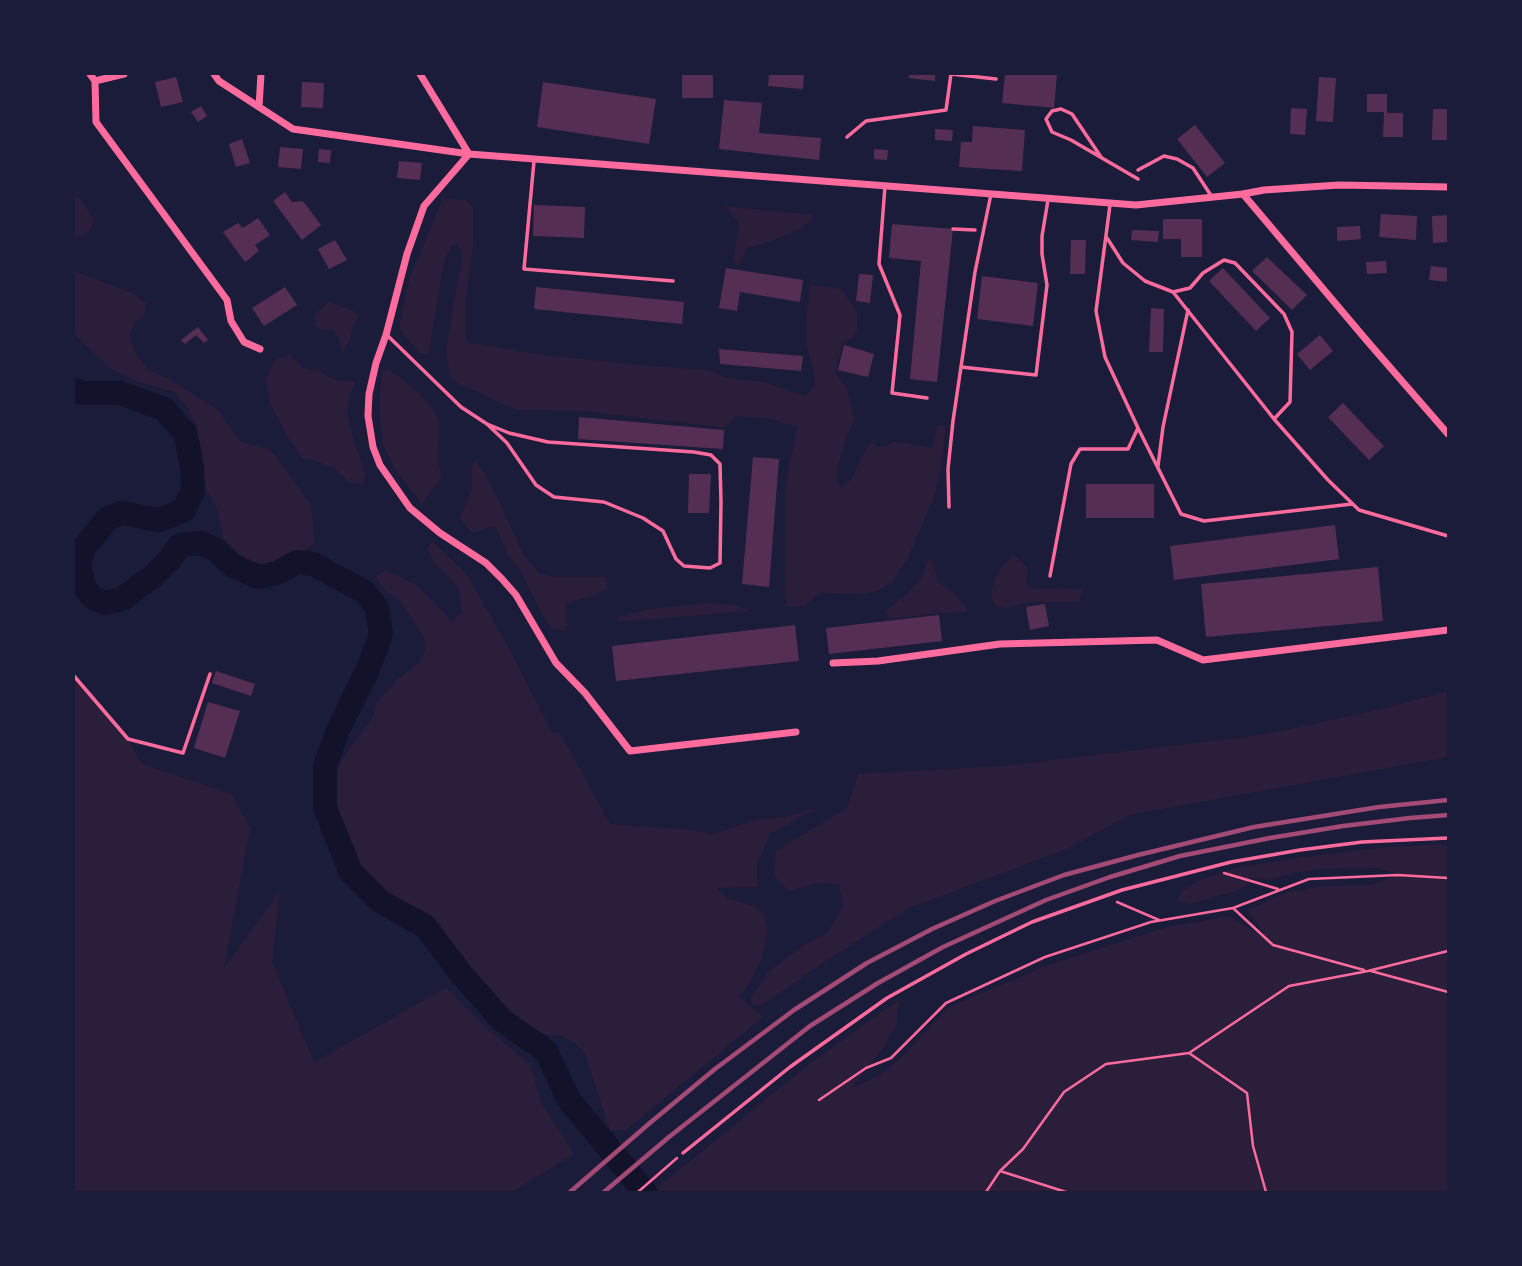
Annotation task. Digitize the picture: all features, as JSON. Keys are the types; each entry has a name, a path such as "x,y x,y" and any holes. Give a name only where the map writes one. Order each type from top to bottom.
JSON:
{"street":[{"path":"90,74 95,81 96,122 227,300 230,321 244,342 260,349"},
{"path":"95,81 124,74"},
{"path":"214,74 219,81 293,129 469,154 1136,205 1264,190 1339,185 1448,187"},
{"path":"259,107 261,74"},
{"path":"419,74 469,154"},
{"path":"469,154 424,206 407,254 369,394 368,416 373,447 380,465 410,508 440,533 486,563 516,595 556,663 585,692 630,751 796,732"},
{"path":"1243,194 1448,434"},
{"path":"833,663 878,660 1000,644 1157,640 1203,660 1448,629"}],"lane":[{"path":"846,137 866,121 946,110 951,74 996,79"},
{"path":"1101,158 1072,114 1061,109 1052,111 1046,119 1052,132 1138,179"},
{"path":"1138,170 1164,156 1177,159 1193,167 1212,197"},
{"path":"534,159 524,269 673,281"},
{"path":"885,186 879,264 900,315 892,393 927,398"},
{"path":"949,507 948,469 961,367 990,194"},
{"path":"961,367 1036,375 1047,285 1042,236 1048,198"},
{"path":"1110,203 1096,311 1105,357 1181,514 1204,521 1353,504"},
{"path":"953,229 975,230"},
{"path":"1106,236 1123,263 1146,281 1173,292 1274,419 1328,480 1359,510 1448,536"},
{"path":"1173,292 1190,288 1203,273 1224,260 1235,263 1284,314 1292,332 1290,402 1274,419"},
{"path":"1158,468 1163,427 1188,310"},
{"path":"386,335 461,407 507,443 536,485 554,497 604,502 643,518 663,531 676,559 684,566 710,568 720,564 720,464 711,455 548,442 509,433 486,424"},
{"path":"1049,576 1071,464 1080,449 1128,449 1138,428"},
{"path":"74,676 128,739 183,753 210,674"},
{"path":"683,1153 789,1067 887,998 966,954 1032,922 1122,890 1231,862 1362,842 1448,838"}],"path":[{"path":"1208,868 1280,890"},
{"path":"819,1100 866,1068 891,1058 946,1003 1045,957 1151,922 1233,908 1309,879 1398,875 1448,878"},
{"path":"1104,896 1160,920"},
{"path":"1233,908 1273,945 1448,992"},
{"path":"986,1192 1000,1171 1023,1149 1064,1092 1106,1065 1189,1053 1289,986 1368,971 1448,951"},
{"path":"1189,1053 1247,1093 1253,1146 1266,1192"},
{"path":"638,1192 683,1153"},
{"path":"1000,1171 1066,1192"}],"shaded area":[{"path":"74,197 79,197 94,219 90,231 74,239"},
{"path":"443,198 466,200 473,207 473,246 466,299 466,342 536,354 709,370 728,378 764,382 804,396 815,386 806,344 810,285 842,289 857,313 857,332 851,339 843,342 835,372 847,388 854,419 839,463 836,478 840,487 852,479 871,442 878,447 895,441 933,448 937,426 946,426 935,495 908,558 893,582 878,591 865,594 819,593 804,606 788,607 785,596 785,489 797,427 771,419 736,416 725,428 583,411 516,410 457,383 450,376 446,349 462,257 458,244 452,245 444,261 429,353 419,353 399,328 409,280"},
{"path":"725,206 814,215 810,222 797,230 748,248 737,266 734,260 739,223"},
{"path":"74,271 132,293 146,303 145,314 134,323 130,334 134,351 148,370 170,379 218,410 241,442 266,448 275,455 311,505 315,543 283,568 255,568 223,539 217,508 205,488 196,425 187,407 174,392 135,381 111,369 74,334"},
{"path":"329,302 354,311 358,316 342,353 334,330 321,330 314,323 316,313"},
{"path":"289,354 304,368 319,371 335,380 355,382 347,412 353,439 366,474 363,483 351,484 335,469 302,458 287,436 270,403 265,378 276,360"},
{"path":"388,369 428,402 439,420 438,463 442,476 422,504 394,468 383,444 380,394 382,371"},
{"path":"475,460 499,501 523,554 540,574 557,577 605,577 607,589 566,603 566,630 552,630 520,569 508,556 496,527 474,533 460,518 472,489 472,463"},
{"path":"432,541 465,572 504,639 552,732 560,733 610,824 714,834 755,820 818,808 770,834 757,865 757,887 716,888 729,899 755,906 765,916 768,931 762,959 746,989 738,996 763,1017 626,1130 610,1131 585,1054 575,1043 562,1036 521,1028 498,1010 422,917 378,896 367,884 349,855 336,824 330,789 341,761 373,717 376,703 399,678 417,665 425,652 424,637 401,602 382,587 376,576 385,570 415,584 452,622 462,611 458,586 436,565 427,549"},
{"path":"1013,554 1028,568 1026,583 1031,589 1083,590 1079,602 1032,602 1007,608 995,606 991,594 996,575"},
{"path":"929,558 938,582 951,590 965,605 966,612 888,619 886,610 908,593 922,576"},
{"path":"708,603 733,605 751,611 618,622 618,617 650,609"},
{"path":"74,676 118,731 128,739 142,764 231,794 250,828 224,968 280,891 272,962 314,1062 446,988 486,1028 531,1065 541,1103 574,1154 512,1192 74,1192"},
{"path":"1448,691 1448,757 1129,815 1069,848 909,908 765,1003 757,1006 751,1004 751,997 769,971 804,945 827,933 843,907 839,884 818,883 789,891 773,875 776,851 847,808 858,774 1003,766 1261,735 1386,708"},
{"path":"1448,844 1448,1192 662,1192 657,1188 813,1061 899,1000 896,1026 852,1088 879,1075 902,1057 949,1007 1046,966 1167,927 1230,916 1271,943 1247,910 1288,892 1323,886 1372,885 1397,875 1378,868 1318,869 1270,880 1249,878 1247,886 1232,892 1190,904 1177,901 1182,891 1200,880 1239,867 1304,857 1386,847"}],"building":[{"path":"682,74 713,74 713,98 682,98"},
{"path":"769,74 804,74 803,89 768,86"},
{"path":"909,74 935,74 935,81 909,78"},
{"path":"1005,74 1057,74 1054,108 1002,103"},
{"path":"176,77 183,102 161,107 155,82"},
{"path":"1319,77 1336,78 1333,122 1316,121"},
{"path":"302,82 324,83 323,108 301,107"},
{"path":"543,82 656,99 649,144 537,127"},
{"path":"1367,94 1387,94 1387,113 1403,113 1403,137 1383,137 1384,112 1367,112"},
{"path":"724,100 762,103 759,133 821,138 819,160 719,149"},
{"path":"201,106 207,116 198,122 191,112"},
{"path":"1291,108 1307,109 1305,135 1290,134"},
{"path":"1433,109 1448,109 1448,140 1432,140"},
{"path":"1195,125 1225,163 1207,177 1177,139"},
{"path":"973,126 1025,130 1022,171 959,167 961,142 972,142"},
{"path":"935,129 953,130 952,141 935,140"},
{"path":"242,139 250,163 236,167 229,144"},
{"path":"280,147 303,149 301,169 278,167"},
{"path":"319,149 331,150 330,163 318,162"},
{"path":"874,149 888,150 887,160 874,159"},
{"path":"399,161 422,163 420,180 397,178"},
{"path":"285,192 292,202 303,201 321,225 302,240 273,201"},
{"path":"534,205 585,207 584,238 533,236"},
{"path":"1381,214 1417,216 1416,240 1379,237"},
{"path":"1448,215 1448,242 1433,243 1432,216"},
{"path":"258,218 270,235 255,245 259,251 245,262 223,232 238,223 243,228"},
{"path":"1163,219 1202,219 1202,257 1181,257 1181,239 1163,239"},
{"path":"892,224 953,229 937,382 910,379 921,261 889,258"},
{"path":"1360,226 1361,239 1337,241 1337,227"},
{"path":"1132,230 1159,231 1158,242 1131,240"},
{"path":"335,240 347,260 329,269 318,249"},
{"path":"1071,240 1086,240 1085,274 1070,274"},
{"path":"1267,257 1307,295 1292,310 1252,271"},
{"path":"1386,261 1387,273 1367,274 1366,262"},
{"path":"1431,266 1448,268 1448,282 1429,280"},
{"path":"726,268 803,280 800,302 740,292 737,311 719,308"},
{"path":"1223,268 1270,318 1256,331 1209,281"},
{"path":"859,274 873,275 870,303 856,301"},
{"path":"982,276 1038,283 1033,326 977,319"},
{"path":"285,287 297,305 264,326 252,308"},
{"path":"536,287 684,302 682,324 534,309"},
{"path":"1151,308 1164,309 1163,352 1149,352"},
{"path":"198,327 208,340 204,343 196,335 185,344 181,340"},
{"path":"1320,335 1333,351 1310,370 1297,354"},
{"path":"844,345 874,354 868,377 838,370"},
{"path":"719,349 803,356 801,371 720,364"},
{"path":"1343,403 1384,446 1369,460 1328,417"},
{"path":"579,417 724,430 723,449 578,439"},
{"path":"753,457 779,459 769,587 742,584"},
{"path":"689,474 711,474 709,513 688,513"},
{"path":"1086,484 1154,484 1154,518 1086,518"},
{"path":"1335,525 1339,559 1174,580 1170,546"},
{"path":"1378,567 1383,621 1206,637 1201,584"},
{"path":"1045,604 1049,626 1030,630 1026,607"},
{"path":"939,615 942,641 829,654 826,628"},
{"path":"795,625 799,661 616,681 612,646"},
{"path":"216,671 255,684 251,696 212,683"},
{"path":"208,702 240,711 225,758 194,748"}],"waterway":[{"path":"74,390 83,393 120,393 164,409 185,433 192,466 193,490 184,510 159,520 122,513 108,518 84,548 79,563 84,587 93,598 105,603 122,599 152,577 180,545 202,543 216,550 232,565 258,577 277,573 297,562 313,564 365,592 377,608 381,635 338,730 325,766 325,808 351,872 381,902 425,926 462,975 502,1020 546,1051 569,1100 645,1192"}],"railway":[{"path":"570,1192 715,1069 794,1010 867,963 932,929 1064,875 1138,855 1254,827 1379,807 1448,800"},
{"path":"604,1192 810,1026 878,983 943,947 1046,900 1180,856 1343,826 1448,815"}]}
